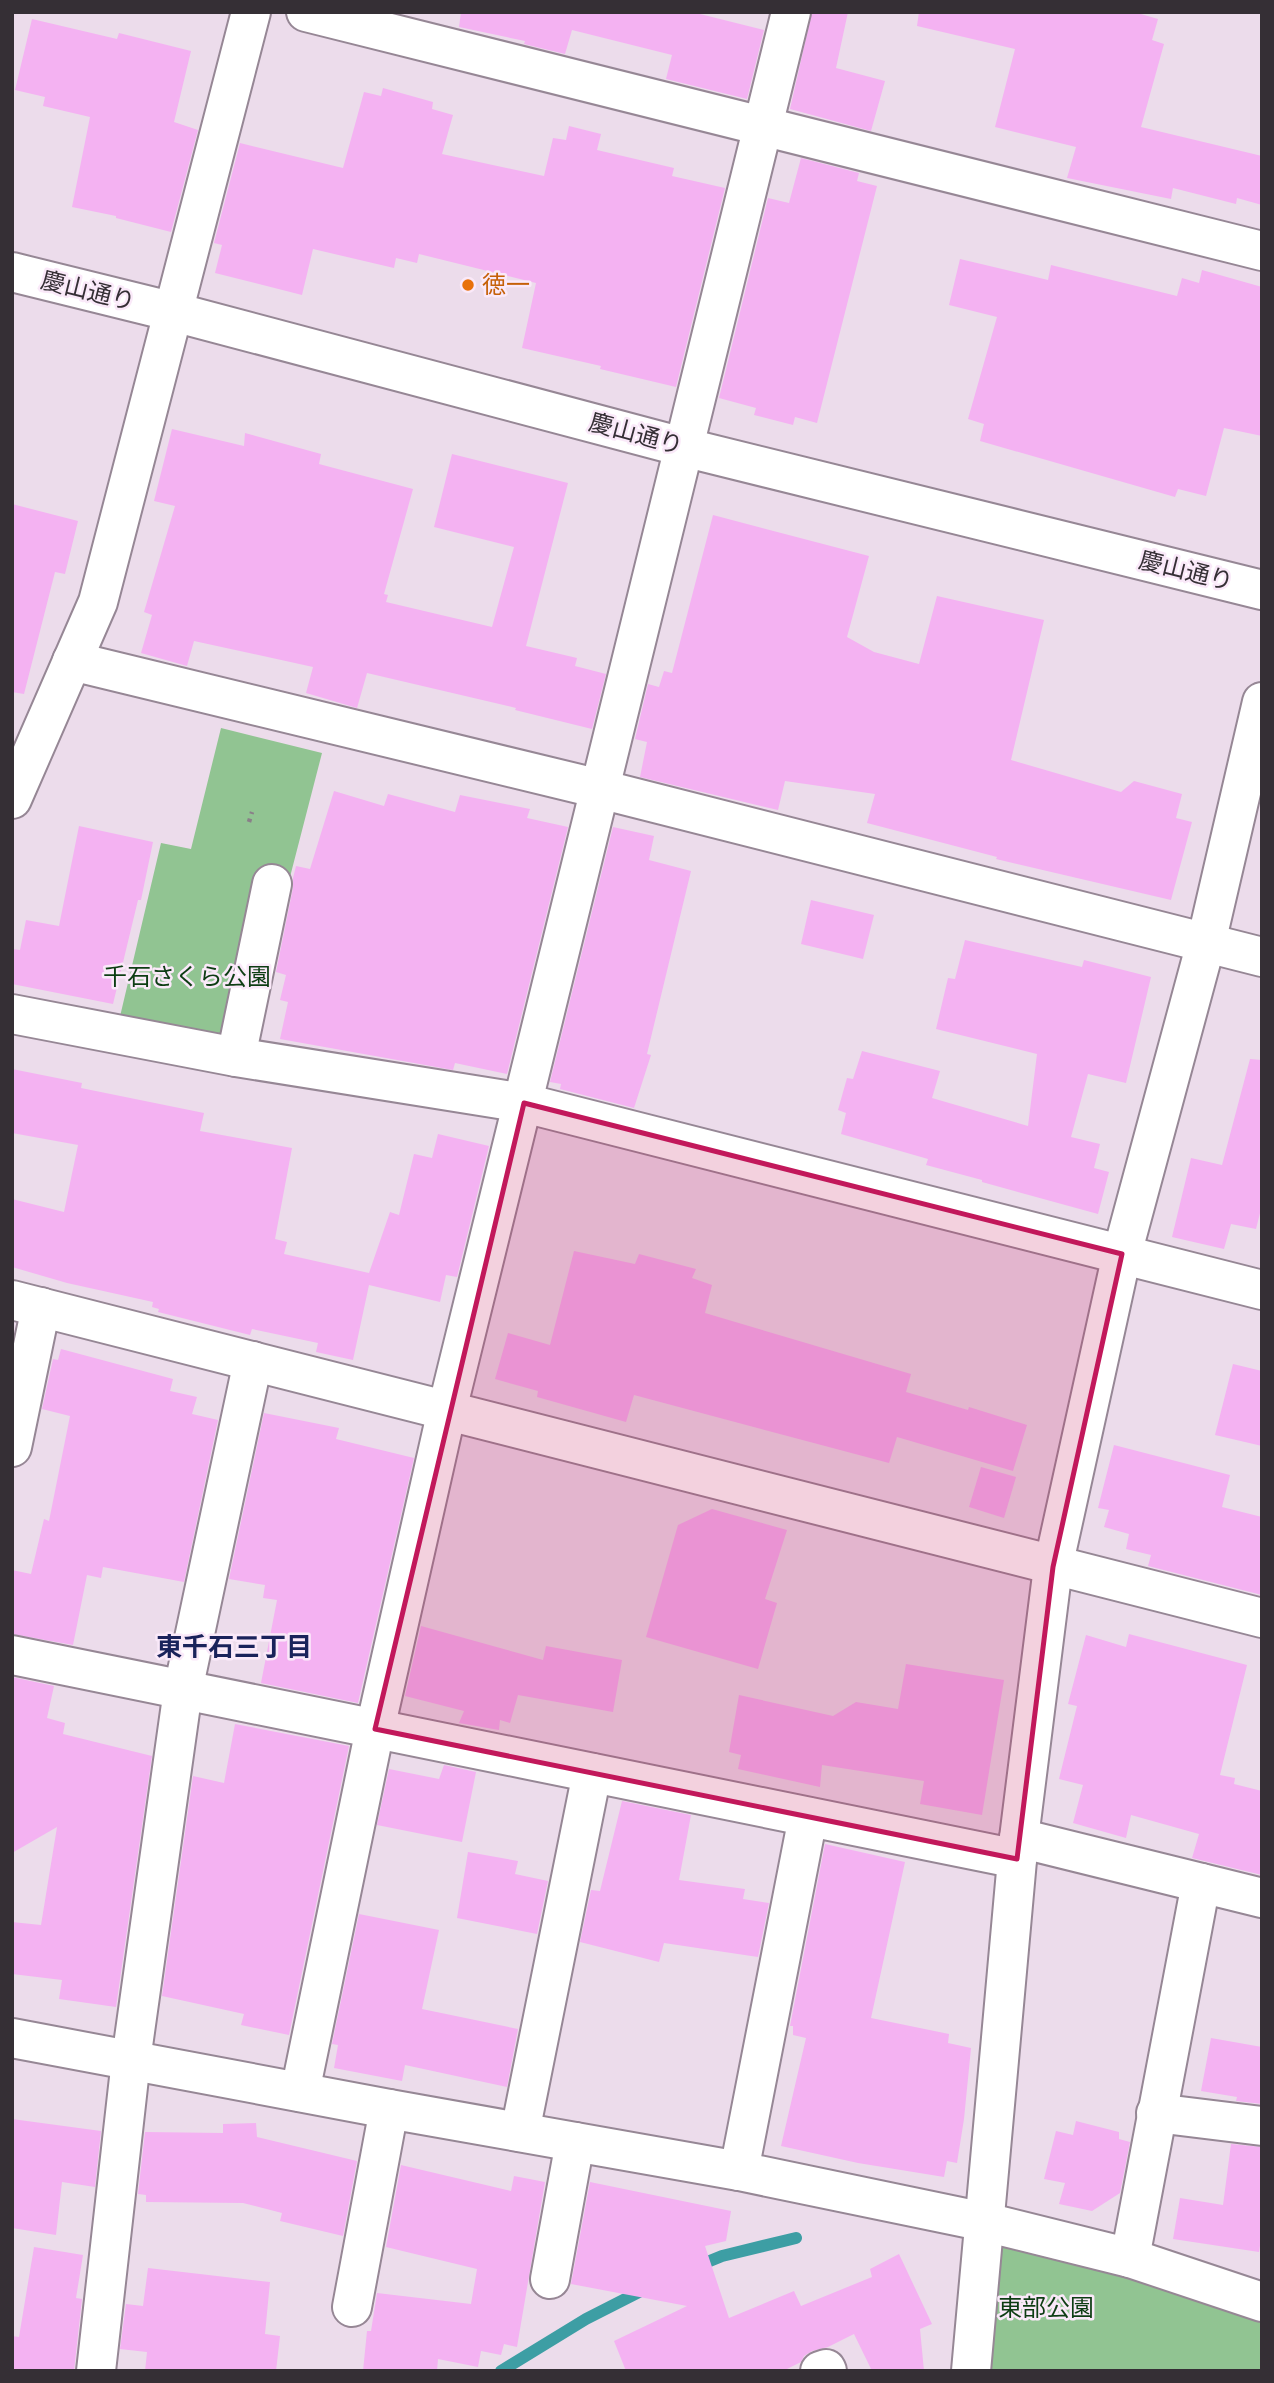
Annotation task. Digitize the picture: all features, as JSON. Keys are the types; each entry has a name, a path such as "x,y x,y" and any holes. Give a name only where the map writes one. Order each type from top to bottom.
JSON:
{"street":[{"path":"12,799 99,602 251,12"},
{"path":"306,12 1262,251"},
{"path":"300,2092 375,1729 447,1410 791,12"},
{"name":"慶山通り","path":"12,272 174,312 683,447 1262,590"},
{"path":"72,661 600,789 1262,957"},
{"path":"971,2371 1018,1848 1053,1567 1122,1254 1206,943 1262,702"},
{"path":"236,1057 272,884"},
{"path":"12,1014 236,1057 524,1103 1262,1290"},
{"path":"12,1447 26,1303 1053,1567 1262,1618"},
{"path":"96,2371 131,2060 183,1690 253,1361"},
{"path":"12,1655 808,1816 1018,1848 1201,1883 1262,1898"},
{"path":"520,2132 592,1773"},
{"path":"739,2171 808,1816"},
{"path":"1130,2258 1201,1883"},
{"path":"12,2038 739,2171 985,2222 1130,2258 1262,2302"},
{"path":"352,2307 389,2109"},
{"path":"1156,2113 1262,2126"},
{"path":"550,2279 575,2142"},
{"path":"820,2371 827,2371"}],"path":[{"path":"249,822 251,812"}],"highlighted area":[{"path":"524,1103 1122,1254 1053,1567 1017,1859 375,1729"}],"green space":[{"name":"千石さくら公園","path":"221,728 322,753 290,877 269,872 228,1050 118,1025 161,843 191,849"},
{"name":"東部公園","path":"990,2232 1262,2306 1262,2371 977,2371"}],"building":[{"path":"461,12 692,12 764,30 747,99 666,79 672,55 572,30 565,54 524,44 525,41 459,27"},
{"path":"812,12 848,12 836,68 885,81 871,131 790,109"},
{"path":"919,12 1134,12 1158,19 1152,40 1164,44 1141,127 1262,156 1262,205 1237,198 1236,204 1173,188 1171,199 1067,178 1076,147 995,127 1015,49 917,26"},
{"path":"32,19 117,39 119,33 191,51 174,122 198,130 171,232 72,207 90,117 43,106 45,97 15,90"},
{"path":"383,88 433,102 432,109 453,115 442,154 544,176 553,138 566,140 569,126 601,134 597,150 674,168 672,176 725,188 676,387 522,348 536,283 419,254 417,263 396,258 394,268 313,249 302,295 215,273 222,245 214,243 240,143 343,168 364,92 381,96"},
{"path":"801,158 859,173 857,181 877,186 817,423 795,417 793,425 754,415 756,408 719,398 768,198 789,203"},
{"path":"960,259 1048,280 1051,265 1177,296 1182,278 1199,283 1202,270 1262,287 1262,436 1224,428 1206,496 1178,489 1175,497 980,441 984,424 968,419 997,317 949,305"},
{"path":"172,429 244,446 245,433 321,454 319,464 413,489 384,594 388,595 386,602 492,627 514,547 434,527 452,454 568,483 526,646 577,658 575,666 606,674 592,729 367,673 357,708 306,693 313,667 194,641 187,666 141,653 152,615 144,612 175,506 154,501"},
{"path":"12,504 78,521 65,574 55,572 24,694 12,692"},
{"path":"713,515 869,556 847,637 874,652 919,664 937,596 1044,620 1011,760 1121,792 1134,781 1182,794 1176,818 1192,822 1171,900 996,859 997,857 867,823 875,794 785,781 778,810 640,777 647,742 635,739 648,684 659,687 664,671 672,673"},
{"path":"334,791 384,806 388,794 455,812 460,795 530,809 527,818 568,827 507,1074 455,1063 453,1070 280,1039 288,1002 280,1000 286,975 276,972 293,878 296,866 310,869"},
{"path":"79,826 153,842 141,900 138,900 113,1004 12,984 12,949 20,950 26,920 59,926"},
{"path":"613,827 654,836 649,860 691,871 647,1054 651,1055 634,1108 560,1089 561,1084 550,1082"},
{"path":"811,900 874,915 863,959 801,944"},
{"path":"965,940 1082,967 1084,960 1151,977 1126,1083 1088,1074 1071,1137 1100,1144 1094,1168 1109,1172 1098,1214 926,1165 928,1159 841,1134 846,1113 838,1110 847,1078 853,1079 862,1051 940,1071 932,1098 1028,1126 1037,1054 936,1029 948,978 955,979"},
{"path":"1250,1059 1262,1060 1262,1205 1256,1229 1231,1224 1224,1249 1172,1237 1191,1158 1222,1165"},
{"path":"12,1069 82,1083 81,1088 204,1113 200,1131 292,1148 275,1239 287,1242 284,1254 369,1273 390,1212 399,1215 414,1154 432,1158 438,1134 489,1146 457,1277 446,1275 440,1302 369,1285 353,1360 316,1352 318,1343 252,1329 250,1335 158,1312 159,1309 152,1307 153,1302 67,1283 12,1267 12,1199 64,1212 78,1145 12,1133"},
{"path":"574,1251 635,1264 639,1254 696,1269 692,1278 712,1285 705,1313 911,1374 906,1392 968,1410 969,1407 1027,1425 1013,1471 897,1437 889,1463 634,1395 626,1422 537,1397 538,1391 495,1379 508,1333 550,1345"},
{"path":"61,1349 173,1379 170,1391 197,1397 192,1414 218,1420 184,1582 103,1567 101,1578 87,1575 73,1645 12,1634 12,1570 31,1574 44,1519 49,1521 70,1416 42,1409 53,1359 58,1360"},
{"path":"1233,1364 1262,1371 1262,1446 1215,1435"},
{"path":"264,1413 339,1428 336,1439 414,1458 358,1703 261,1683 277,1600 263,1598 265,1585 229,1579"},
{"path":"1114,1445 1230,1475 1222,1507 1262,1517 1262,1595 1148,1566 1151,1555 1126,1549 1129,1534 1104,1527 1109,1510 1098,1508"},
{"path":"981,1467 1016,1477 1004,1518 969,1507"},
{"path":"712,1509 787,1530 765,1599 777,1603 758,1669 646,1637 678,1525"},
{"path":"421,1626 543,1660 546,1646 622,1660 613,1712 518,1695 510,1723 500,1720 499,1730 459,1723 464,1711 405,1696"},
{"path":"1129,1634 1247,1665 1220,1775 1235,1778 1234,1784 1262,1791 1262,1875 1192,1858 1199,1834 1131,1815 1126,1838 1073,1823 1083,1785 1059,1779 1077,1706 1068,1704 1086,1635 1126,1647"},
{"path":"906,1664 1004,1680 982,1815 920,1804 924,1781 822,1765 820,1787 738,1769 741,1755 729,1752 739,1695 833,1716 856,1702 898,1709"},
{"path":"12,1677 54,1686 47,1718 65,1723 63,1734 152,1756 116,2007 59,1999 62,1980 12,1974 12,1922 41,1925 57,1827 12,1853"},
{"path":"235,1724 349,1746 289,2035 241,2025 244,2014 162,1996 193,1776 224,1783"},
{"path":"444,1765 476,1772 462,1842 377,1825 389,1769 439,1779"},
{"path":"622,1801 691,1815 679,1880 745,1889 743,1899 769,1903 758,1957 664,1943 659,1962 580,1942 591,1890 600,1891"},
{"path":"825,1844 905,1862 871,2018 949,2034 948,2043 971,2048 957,2163 947,2161 944,2177 858,2163 781,2146 806,2038 793,2035 793,2026 790,2026"},
{"path":"468,1852 518,1861 515,1874 548,1881 537,1934 457,1918"},
{"path":"359,1914 439,1930 422,2009 518,2029 507,2087 405,2065 402,2081 334,2068 338,2045 332,2044"},
{"path":"1211,2038 1262,2047 1262,2104 1236,2101 1237,2097 1201,2091"},
{"path":"12,2119 101,2131 95,2187 62,2182 56,2235 12,2228"},
{"path":"1076,2121 1119,2132 1119,2139 1130,2142 1120,2193 1092,2211 1059,2204 1065,2183 1044,2179 1056,2131 1073,2135"},
{"path":"256,2123 257,2137 357,2161 343,2236 280,2221 282,2213 243,2203 146,2202 146,2195 138,2194 145,2132 223,2133 223,2124"},
{"path":"1231,2144 1262,2147 1262,2233 1259,2252 1173,2239 1180,2198 1223,2205"},
{"path":"401,2165 511,2191 514,2176 545,2182 517,2347 504,2344 501,2355 481,2351 478,2367 438,2359 437,2371 363,2371 367,2331 371,2331 377,2293 471,2304 477,2269 386,2247"},
{"path":"590,2182 731,2211 726,2241 705,2246 729,2318 794,2291 801,2306 872,2277 870,2269 899,2254 932,2324 920,2329 924,2371 872,2371 854,2334 828,2347 812,2351 804,2356 801,2362 783,2371 626,2371 614,2341 687,2306 571,2284"},
{"path":"34,2247 83,2255 76,2298 82,2299 74,2371 12,2371 12,2336 19,2337"},
{"path":"148,2268 270,2282 265,2334 280,2336 276,2371 145,2371 147,2352 120,2349 126,2304 143,2306"}],"waterway":[{"path":"695,2267 722,2256 796,2238"},
{"path":"501,2371 586,2319 647,2288"}],"place":[{"name":"徳一","path":"468,285"}],"district":[{"name":"東千石三丁目","path":"234,1647"}]}
